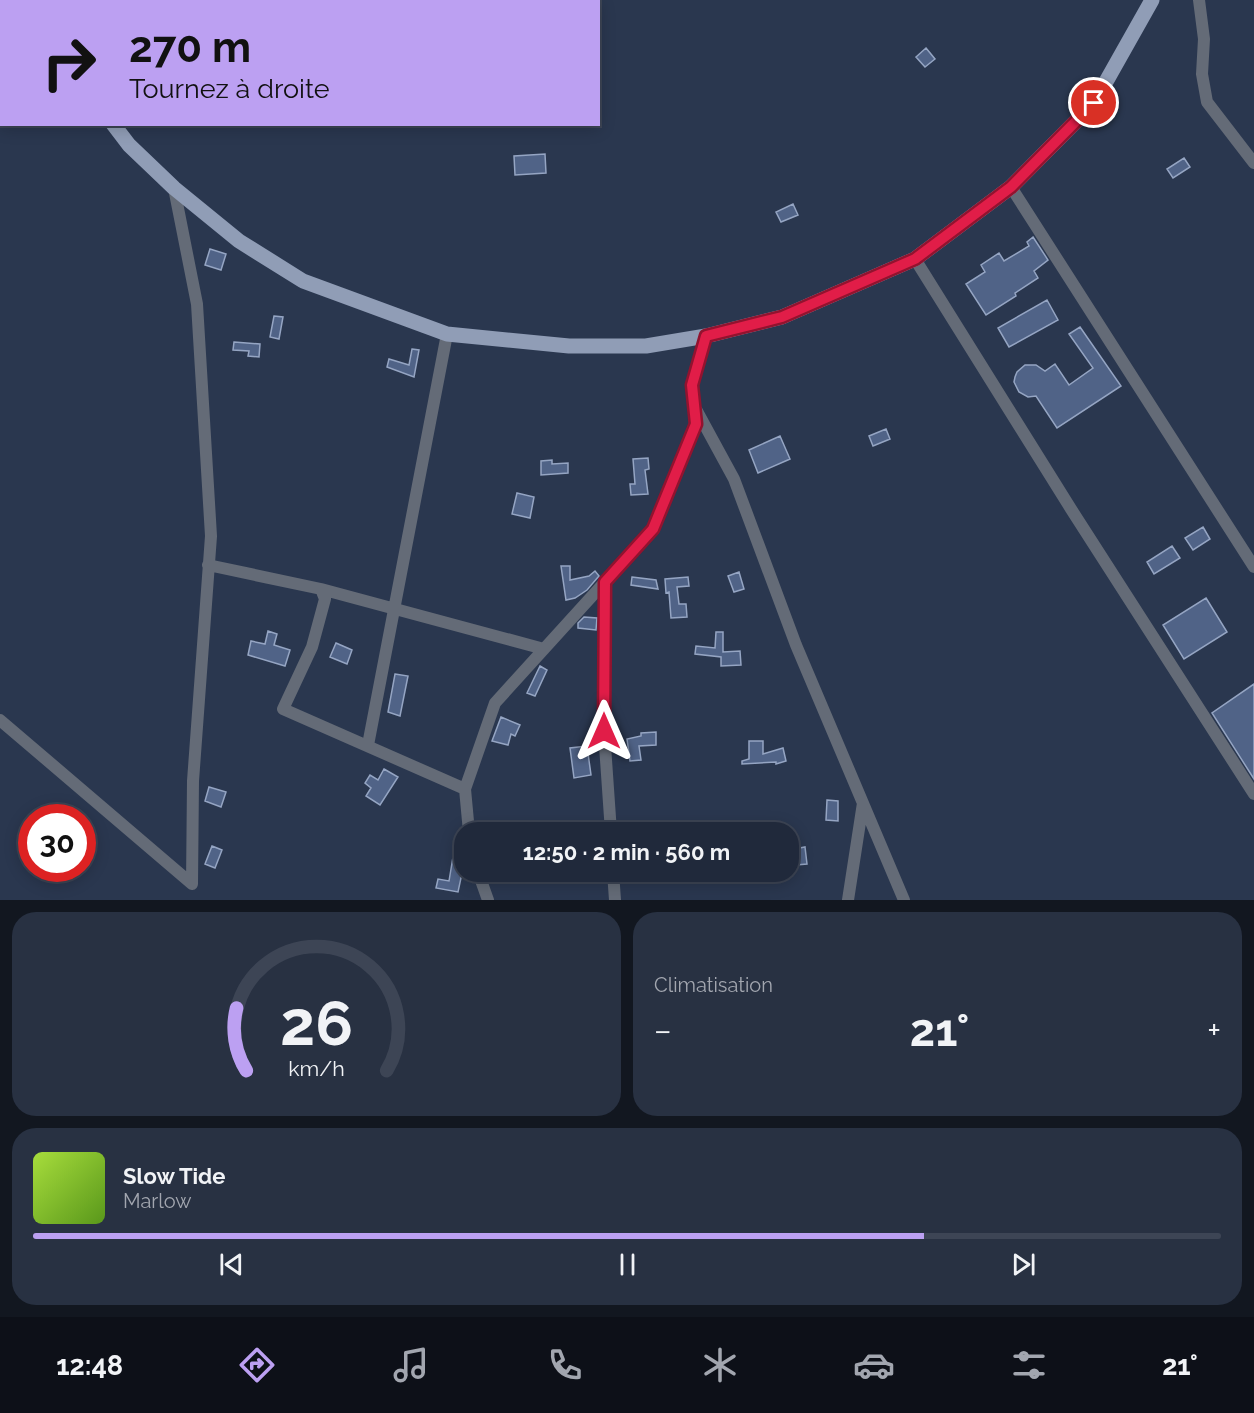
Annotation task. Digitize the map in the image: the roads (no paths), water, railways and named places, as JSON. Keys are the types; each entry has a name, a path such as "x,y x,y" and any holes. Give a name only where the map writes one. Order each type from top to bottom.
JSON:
{"main road":[{"path":"115,126 129,145 174,188 239,241 303,281 447,334 569,346 646,346 706,336 782,317 915,259 1011,187 1094,103 1152,0"}],"street":[{"path":"1199,0 1204,39 1202,74 1207,102 1254,163"},
{"path":"1011,187 1254,567"},
{"path":"0,720 192,884 194,781 211,536 197,304 174,188"},
{"path":"915,259 1254,794"},
{"path":"368,745 447,334"},
{"path":"468,822 465,789 495,703 653,529 696,424 692,385 706,336"},
{"path":"694,404 734,479 796,645 904,900"},
{"path":"208,565 321,589 544,649"},
{"path":"605,582 604,731 610,822"},
{"path":"321,589 325,599 312,647 283,709 465,789"},
{"path":"848,900 864,801"},
{"path":"482,882 488,900"},
{"path":"614,882 615,900"}]}
